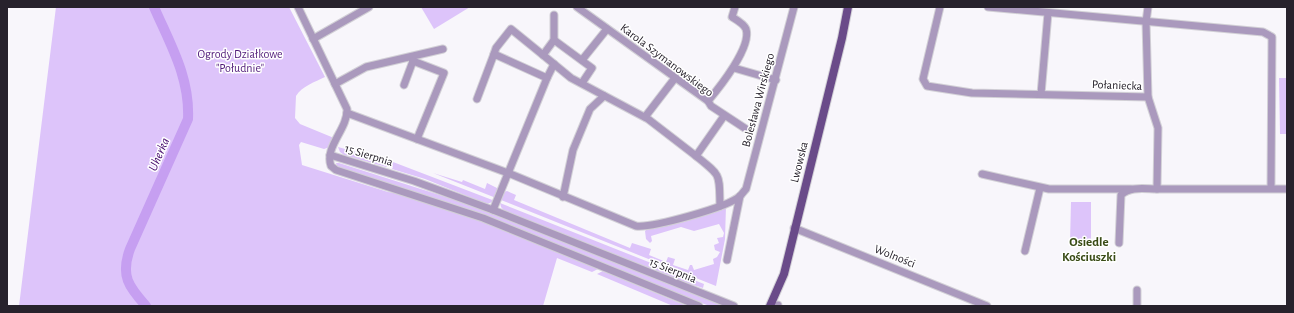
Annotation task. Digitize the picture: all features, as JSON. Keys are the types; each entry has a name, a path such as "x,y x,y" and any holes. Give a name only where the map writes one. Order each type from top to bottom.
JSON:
{"main road":[{"name":"Lwowska","path":"774,305 784,274 794,228 842,38 848,7"},
{"name":"Lwowska","path":"842,38 854,7"}],"street":[{"path":"298,7 335,84 347,113 385,130 417,139 468,161 508,174 563,197 642,226 659,224 720,206 740,196"},
{"path":"313,39 369,7"},
{"name":"Karola Szymanowskiego","path":"577,7 708,101 711,106 724,116 746,129"},
{"path":"708,101 734,68 747,34 746,27 732,17 734,7"},
{"name":"Bolesława Wirskiego","path":"727,260 740,196 746,188 776,80 794,7"},
{"name":"Połaniecka","path":"940,7 922,79 926,86 972,93 1148,97 1158,128 1156,189"},
{"path":"988,7 1263,32 1272,37 1271,185"},
{"path":"1148,7 1146,22 1148,97"},
{"path":"1040,94 1048,13"},
{"path":"543,55 554,40 554,15"},
{"path":"477,99 496,48 511,29 554,64 582,84 645,117 716,172 719,176 720,206"},
{"path":"582,60 607,29"},
{"path":"554,40 592,68 582,84"},
{"path":"335,84 366,68 412,59 443,48"},
{"path":"494,54 547,78"},
{"path":"404,85 412,59"},
{"path":"412,59 444,73 417,139"},
{"path":"493,210 554,64"},
{"path":"734,68 776,80"},
{"path":"645,117 675,78"},
{"path":"563,197 573,150 590,109 604,96"},
{"path":"330,155 347,113"},
{"path":"696,156 724,116"},
{"name":"15 Sierpnia","path":"699,306 483,218 336,170 331,166 330,155 414,181 493,210 734,306"},
{"path":"982,174 1040,188 1287,189"},
{"path":"1025,251 1040,188"},
{"path":"1119,243 1121,195 1126,190 1131,189"},
{"name":"Wolności","path":"794,228 987,306"},
{"path":"1137,290 1137,306"}],"green space":[{"name":"Ogrody Działkowe \"Południe\"","path":"56,7 289,7 325,77 305,87 296,96 295,118 300,124 334,138 330,147 324,149 301,142 299,145 302,165 388,192 403,194 482,221 598,269 592,272 557,258 543,306 19,306"},
{"path":"421,7 470,7 434,29"},
{"path":"1279,78 1287,78 1287,134 1280,134"},
{"path":"338,147 392,162 386,167 344,155 340,152"},
{"path":"393,162 495,201 487,204 425,179 392,169 393,167 389,166"},
{"path":"336,163 468,204 726,306 710,306 675,294 471,210 342,169 337,166"},
{"path":"433,173 462,182 463,180 485,189 487,183 499,189 496,198"},
{"path":"507,191 516,195 514,200 630,248 632,243 651,249 649,255 666,262 668,257 675,259 673,265 688,270 690,265 692,265 694,270 714,264 713,259 717,257 720,252 715,250 714,245 719,243 717,238 723,237 724,233 719,224 694,231 681,227 651,236 652,241 650,243 646,239 645,231 648,228 726,206 725,239 716,286 501,200 504,192"},
{"path":"1071,202 1091,202 1091,243 1070,243"},
{"path":"500,203 704,284 703,288 671,278 505,212"},
{"path":"603,271 687,306 673,306 597,274"}],"waterway":[{"name":"Uherka","path":"146,306 135,293 128,280 126,274 127,258 188,119 186,89 178,61 154,7"}],"district":[{"name":"Osiedle Kościuszki","path":"1089,248"}]}
